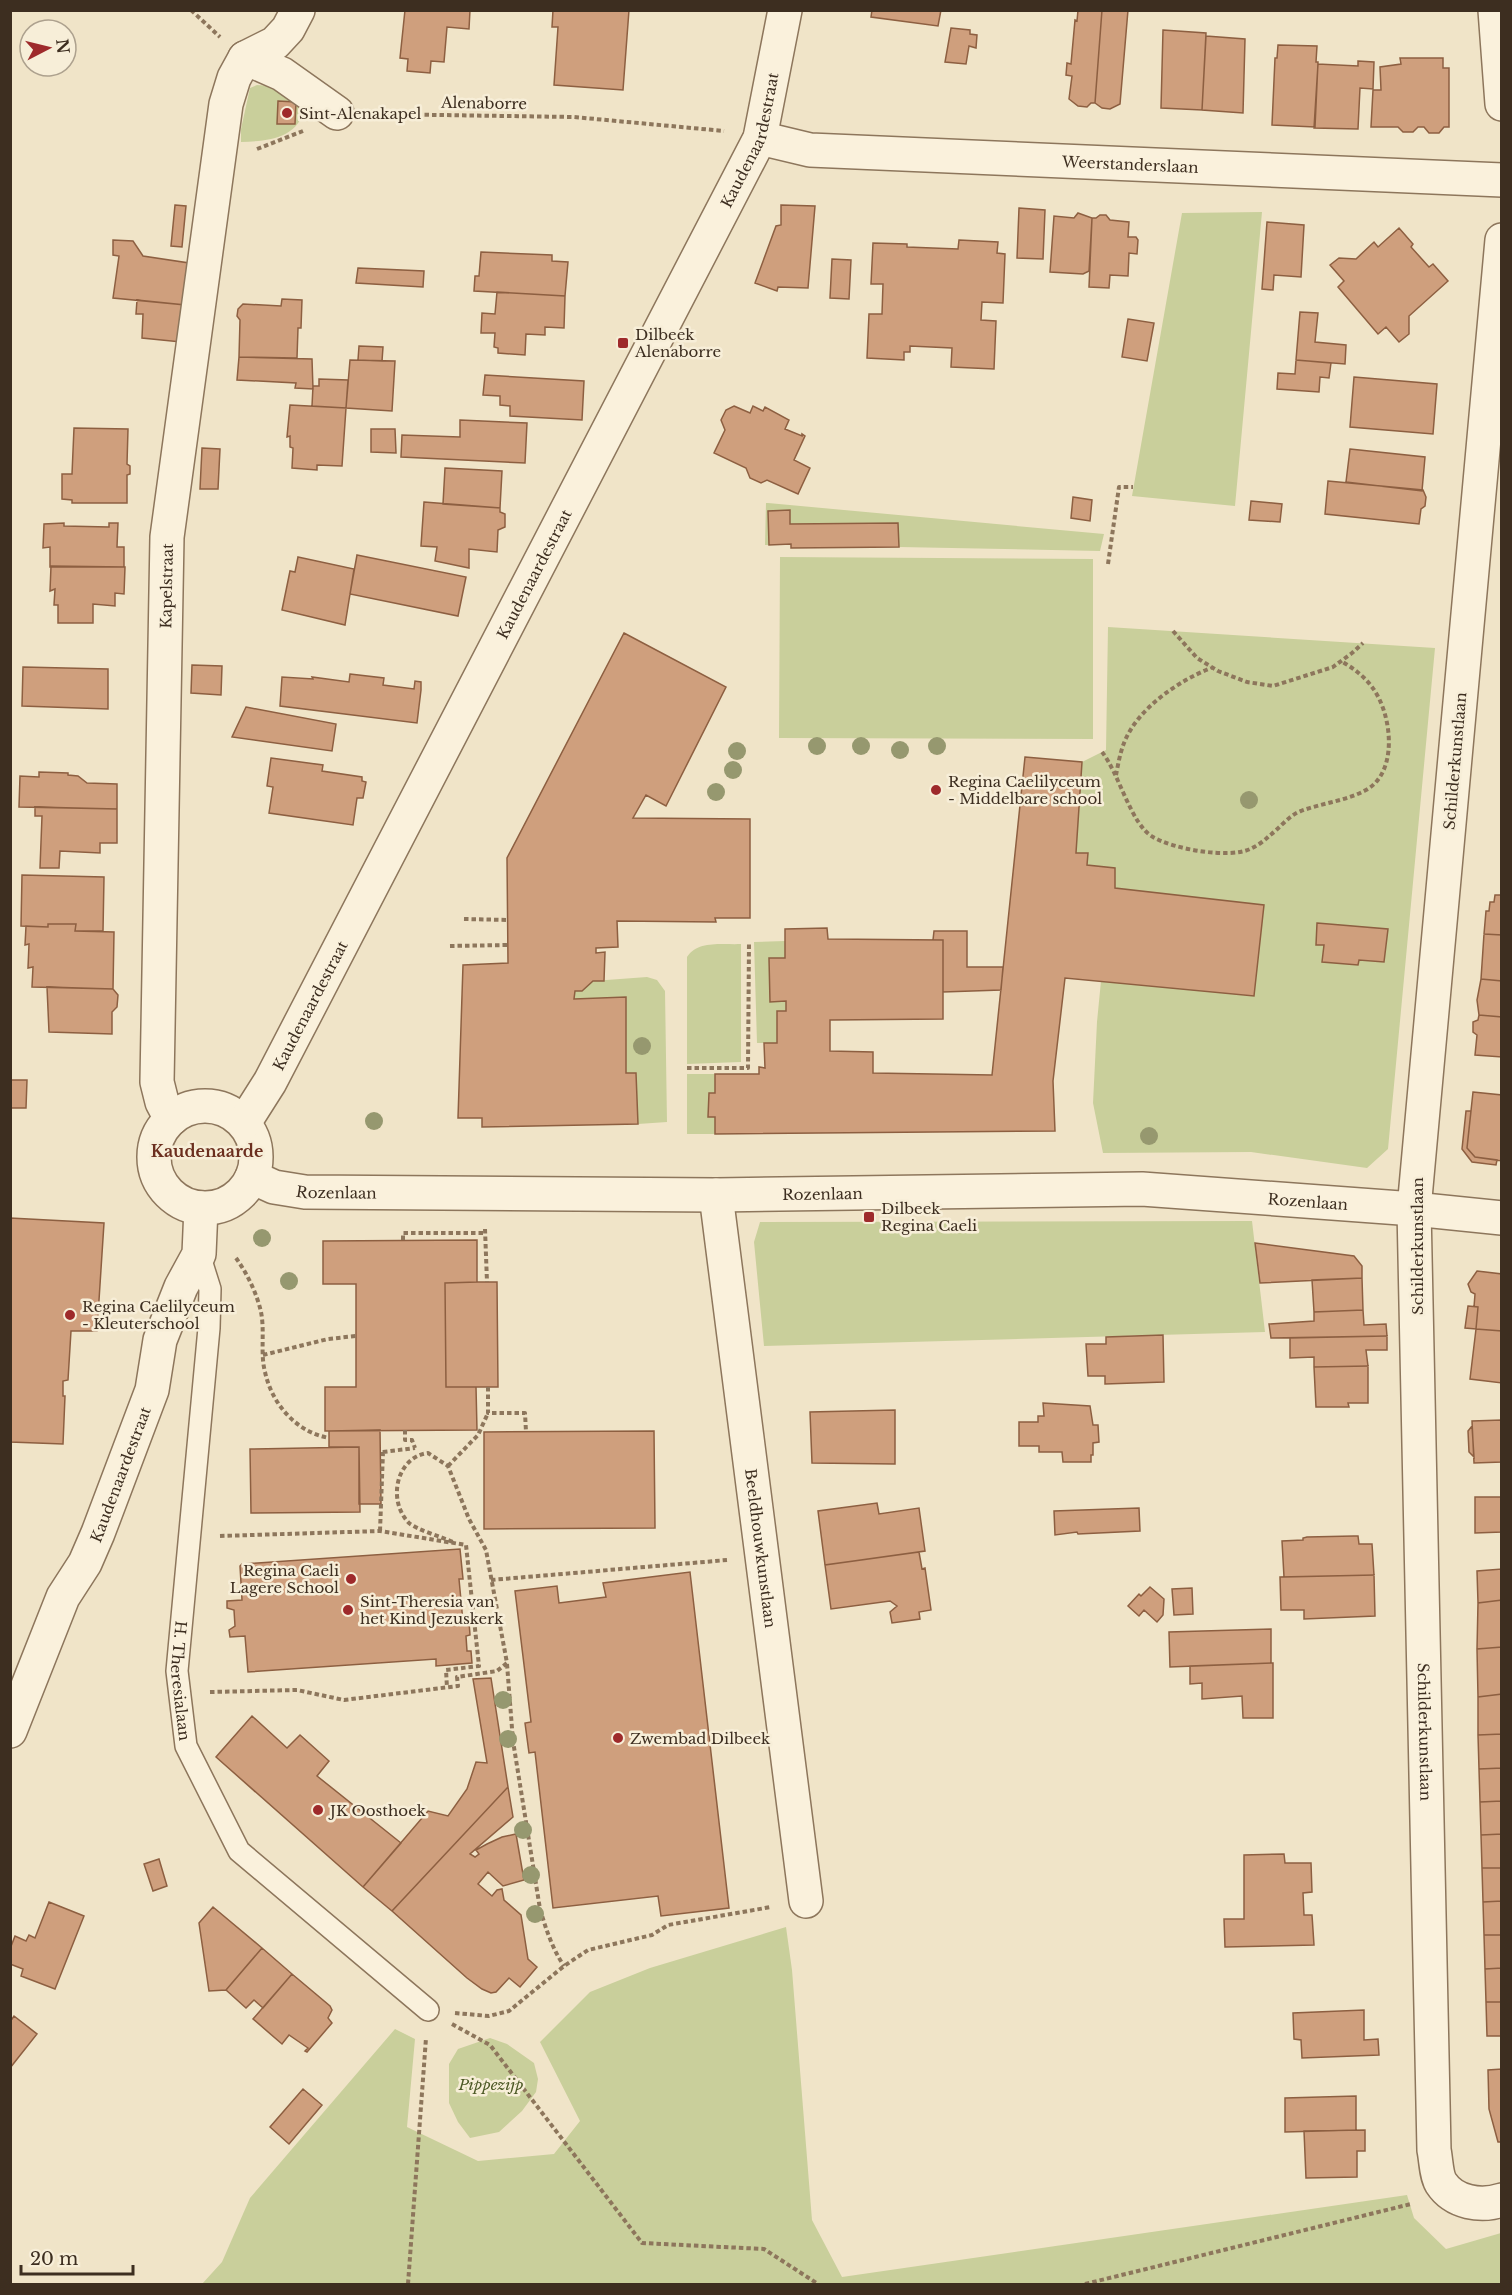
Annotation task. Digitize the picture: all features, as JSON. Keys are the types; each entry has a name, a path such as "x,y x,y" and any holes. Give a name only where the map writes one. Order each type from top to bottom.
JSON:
{"street":[{"path":"245,58 275,43 288,29 298,10"},
{"name":"Kaudenaardestraat","path":"244,1123 270,1082 760,138 785,10"},
{"path":"1495,10 1502,104"},
{"path":"245,58 282,74 338,113"},
{"name":"Kapelstraat","path":"171,1119 162,1102 157,1082 167,537 226,104 234,78 245,58"},
{"name":"Weerstanderslaan","path":"760,138 810,150 1502,180"},
{"name":"Schilderkunstlaan","path":"1441,2182 1434,2150 1414,1209 1502,240"},
{"path":"200,1106 216,1107 231,1113 244,1123 252,1135 256,1149 256,1163 247,1188 228,1203 217,1208 188,1206 172,1197 161,1184 155,1167 155,1150 160,1133 171,1119 184,1110 200,1106"},
{"name":"Rozenlaan","path":"252,1177 274,1187 305,1192 716,1195 1142,1189 1414,1209 1502,1218"},
{"name":"Beeldhouwkunstlaan","path":"716,1195 806,1901"},
{"name":"Kaudenaardestraat","path":"10,1731 63,1597 85,1563 98,1533 152,1390 160,1340 181,1287 199,1254 201,1208"},
{"path":"1441,2182 1457,2196 1472,2204 1502,2200"}],"lane":[{"name":"H. Theresialaan","path":"199,1254 210,1289 209,1328 177,1671 186,1746 239,1851 428,2010"}],"path":[{"name":"Alenaborre","path":"217,163 294,136 338,113 574,117 731,132 760,138"},
{"path":"1108,564 1119,487 1133,487"},
{"path":"1173,631 1197,658 1211,668 1247,682 1273,686 1333,667 1362,644"},
{"path":"1102,752 1116,775 1134,814 1150,836 1176,846 1219,854 1250,850 1298,811 1367,789 1382,776 1388,755 1385,711 1373,688 1358,672 1341,661"},
{"path":"1116,775 1124,742 1148,707 1178,684 1211,668"},
{"path":"464,919 508,920"},
{"path":"687,1068 748,1068 749,943"},
{"path":"450,946 508,945"},
{"path":"403,1240 403,1233 486,1233"},
{"path":"486,1240 487,1282"},
{"path":"235,1257 249,1280 261,1309 264,1371 281,1408 306,1431 328,1438"},
{"path":"263,1355 328,1339 356,1336"},
{"path":"448,1466 478,1436 488,1413 488,1387"},
{"path":"488,1413 525,1413 526,1432"},
{"path":"405,1430 405,1440 412,1440 417,1454"},
{"path":"380,1532 382,1452 415,1448"},
{"path":"453,1542 410,1524 400,1508 397,1491 398,1479 404,1467 417,1454 428,1453 436,1456 448,1466 469,1519 486,1550 507,1663 513,1741 540,1909 547,1934 555,1953 564,1966"},
{"path":"252,1536 380,1532 466,1545 479,1666 446,1670 447,1688"},
{"path":"491,1580 762,1557"},
{"path":"180,1692 297,1690 344,1700 458,1686 456,1677 497,1671 507,1663"},
{"path":"428,2010 489,2016 510,2011 564,1966 588,1950 652,1935 668,1925 806,1901"},
{"path":"408,2284 428,2010"},
{"path":"428,2010 490,2045 642,2243 764,2249 818,2284"},
{"path":"1085,2284 1410,2205 1441,2182"}],"green space":[{"path":"257,85 272,86 305,106 302,117 289,132 281,136 262,141 241,142 241,129 250,88"},
{"path":"1262,212 1235,506 1132,496 1182,213"},
{"path":"766,503 1104,534 1100,551 899,547 898,523 790,524 790,510 769,511 769,545 765,545"},
{"path":"780,557 1093,559 1093,739 779,738"},
{"path":"1108,627 1435,648 1388,1149 1367,1168 1251,1152 1103,1153 1093,1103 1101,981 1264,905 1115,888 1115,868 1087,865 1088,853 1076,853 1082,762 1106,750","holes":["1317,923 1387,929 1384,962 1359,960 1358,965 1322,962 1324,945 1316,945"]},
{"path":"785,941 785,958 769,958 770,1001 786,1001 786,1011 777,1043 757,1043 754,942"},
{"path":"741,944 741,1062 687,1064 687,957 704,946"},
{"path":"647,977 657,980 665,991 667,1122 638,1124 626,1073 626,998 574,999 575,991 582,991 593,981"},
{"path":"687,1074 715,1074 715,1093 709,1094 708,1117 715,1117 715,1134 687,1134"},
{"path":"1252,1221 1265,1332 764,1346 754,1242 760,1222"},
{"path":"786,1927 792,1970 812,2220 842,2277 1407,2195 1414,2218 1446,2249 1501,2233 1501,2284 202,2284 222,2262 250,2198 395,2029 415,2039 407,2127 478,2161 554,2154 580,2121 540,2042 590,1992 650,1968"},
{"name":"Pippezijp","path":"490,2038 507,2044 534,2063 538,2079 536,2092 522,2111 499,2132 470,2138 458,2122 449,2103 449,2064 458,2049"}],"building":[{"path":"405,10 470,10 469,29 447,27 444,62 431,61 430,73 407,71 408,59 400,58"},
{"path":"553,10 629,10 623,90 554,85 558,27 552,27"},
{"path":"872,10 941,10 938,26 871,17"},
{"path":"1078,10 1102,10 1095,103 1087,107 1078,106 1069,99 1072,76 1066,75 1067,63 1071,64"},
{"path":"1102,10 1128,10 1120,104 1110,109 1102,108 1095,103"},
{"path":"951,28 970,30 970,34 977,35 976,48 969,46 966,64 945,62"},
{"path":"1163,30 1206,33 1202,110 1161,108"},
{"path":"1206,36 1245,39 1243,113 1202,110"},
{"path":"1278,45 1317,46 1315,127 1272,125 1275,58 1277,58"},
{"path":"1400,58 1443,58 1443,68 1449,68 1449,127 1444,127 1439,133 1429,133 1424,127 1418,127 1413,132 1403,132 1398,127 1371,127 1373,90 1381,90 1380,67 1401,64"},
{"path":"1358,61 1374,62 1373,89 1360,88 1358,129 1314,128 1318,64 1358,66"},
{"name":"Sint-Alenakapel","path":"278,101 296,102 295,124 277,124"},
{"path":"175,205 186,206 182,247 171,246"},
{"path":"781,205 815,206 808,288 778,287 777,291 755,283 776,226 781,225"},
{"path":"1019,208 1045,210 1043,259 1017,258"},
{"path":"1078,213 1092,218 1089,271 1083,274 1050,272 1054,216 1074,218"},
{"path":"1106,215 1110,220 1129,222 1128,237 1136,237 1138,240 1137,254 1129,253 1128,276 1110,275 1109,288 1089,287 1092,218"},
{"path":"1267,222 1304,225 1301,277 1274,275 1273,290 1262,289"},
{"path":"1399,228 1413,244 1411,247 1429,267 1433,264 1448,281 1409,316 1409,334 1399,342 1386,327 1378,334 1338,287 1344,281 1330,265 1339,258 1356,259 1374,242 1378,247"},
{"path":"113,240 133,241 143,256 189,263 185,305 113,298 119,256 113,255"},
{"path":"959,240 998,242 997,253 1005,254 1003,303 982,302 981,320 996,321 994,369 951,367 952,348 910,346 910,352 904,352 904,360 867,358 869,314 882,314 883,284 871,284 873,243 958,249"},
{"path":"481,252 552,255 552,261 568,262 565,296 474,291 475,276 479,276"},
{"path":"832,259 851,260 849,299 830,298"},
{"path":"358,268 424,271 423,287 356,283"},
{"path":"497,292 565,296 564,328 545,327 545,335 526,334 525,355 498,353 498,348 494,347 495,333 481,333 482,313 495,314"},
{"path":"282,299 302,300 297,358 239,357 238,309 243,304 281,306"},
{"path":"137,300 185,305 181,342 142,338 143,314 136,314"},
{"path":"1300,312 1318,313 1315,342 1346,345 1345,364 1296,360"},
{"path":"1128,319 1154,323 1147,361 1122,357"},
{"path":"359,346 383,347 382,361 358,360"},
{"path":"239,357 312,359 313,389 295,388 296,383 237,380"},
{"path":"350,360 395,361 392,411 346,408"},
{"path":"1296,360 1331,363 1329,378 1320,377 1319,392 1277,389 1278,373 1295,374"},
{"path":"485,375 584,381 582,420 510,416 510,406 500,405 500,396 483,395"},
{"path":"1354,377 1437,384 1433,434 1350,427"},
{"path":"319,379 348,380 346,408 312,406 313,386 319,386"},
{"path":"290,405 346,408 342,466 317,465 317,470 292,468 293,448 290,447 290,436 287,437"},
{"path":"734,406 750,413 753,406 763,411 765,407 789,420 785,429 805,436 794,460 810,468 798,494 767,480 761,483 750,478 746,468 714,453 725,430 721,420 726,410"},
{"path":"460,420 527,423 525,463 401,457 402,435 460,437"},
{"path":"74,428 128,429 127,464 130,466 130,474 127,475 127,503 72,503 72,500 62,499 62,474 72,474"},
{"path":"371,429 395,429 396,453 371,452"},
{"path":"202,448 220,449 218,489 200,489"},
{"path":"1350,449 1425,457 1422,491 1346,482"},
{"path":"445,468 502,471 500,508 443,504"},
{"path":"1328,481 1423,490 1426,497 1425,506 1421,509 1419,524 1325,514"},
{"path":"1073,497 1092,500 1090,521 1071,518"},
{"path":"1251,501 1282,504 1280,522 1249,520"},
{"path":"424,502 500,508 500,512 505,514 505,527 498,530 497,552 469,549 469,568 435,561 437,547 421,546"},
{"path":"790,510 790,524 898,523 899,547 791,548 791,544 769,545 768,511"},
{"path":"64,523 64,526 109,527 109,523 118,523 117,547 124,547 124,567 50,567 50,547 43,548 44,524"},
{"path":"357,555 466,577 458,616 350,594"},
{"path":"298,557 354,569 345,625 282,610 290,571 295,572"},
{"path":"51,566 125,567 124,594 115,593 115,606 93,604 93,623 58,623 58,605 54,605 55,589 50,591"},
{"path":"624,633 726,687 666,806 646,795 633,818 750,819 750,918 715,918 716,922 617,921 618,947 596,948 596,953 605,952 604,981 593,981 582,991 575,991 574,999 626,997 626,1073 636,1073 638,1124 482,1127 482,1118 458,1118 463,965 508,963 507,858"},
{"path":"192,665 222,666 221,695 191,693"},
{"path":"23,667 108,669 108,709 22,706"},
{"path":"350,674 384,678 383,685 414,689 415,681 421,682 417,723 280,706 282,677 313,679 312,677 349,682"},
{"path":"246,707 336,724 332,751 232,737"},
{"path":"1025,757 1082,762 1076,853 1088,853 1087,865 1115,868 1115,888 1264,905 1254,996 1065,978 1053,1081 1055,1131 715,1134 715,1117 708,1117 709,1093 715,1093 715,1074 759,1074 759,1067 765,1068 764,1043 777,1043 777,1011 786,1011 786,1001 770,1002 769,958 785,958 785,929 827,928 828,939 943,940 943,1019 830,1020 830,1051 873,1052 873,1073 992,1075"},
{"path":"271,758 323,765 322,771 362,777 362,781 366,782 363,798 357,798 353,825 269,813 273,787 267,786"},
{"path":"39,772 68,773 68,775 78,776 87,783 117,784 117,809 19,807 20,776 39,777"},
{"path":"35,807 117,809 117,843 100,843 100,853 60,851 59,868 40,868 42,816 35,816"},
{"path":"22,875 104,877 103,931 75,931 76,924 48,924 48,927 21,926"},
{"path":"1495,895 1502,895 1502,935 1484,934 1486,911 1489,911 1490,902 1494,902"},
{"path":"1317,923 1388,929 1384,962 1359,960 1358,965 1322,962 1324,945 1316,945"},
{"path":"48,924 76,924 75,931 114,932 113,989 32,987 33,967 28,968 29,944 25,945 26,926 48,927"},
{"path":"934,931 967,931 967,967 1003,967 1001,990 943,992 943,940 933,940"},
{"path":"1484,934 1502,935 1502,981 1481,979"},
{"path":"1481,979 1502,981 1502,1017 1479,1015 1477,1000"},
{"path":"47,987 113,989 118,995 117,1007 112,1012 112,1034 49,1032"},
{"path":"1479,1015 1502,1017 1502,1057 1475,1055 1477,1035 1473,1032 1473,1022 1478,1020"},
{"path":"10,1080 27,1080 26,1108 10,1108"},
{"path":"1473,1092 1502,1095 1502,1161 1475,1157 1467,1148"},
{"path":"1466,1111 1471,1111 1467,1148 1475,1157 1497,1160 1496,1165 1472,1162 1462,1149"},
{"path":"10,1218 104,1223 97,1331 71,1331 68,1380 63,1381 63,1396 65,1396 63,1444 10,1442"},
{"path":"477,1240 477,1282 445,1283 446,1387 476,1387 477,1430 325,1431 325,1387 356,1387 356,1284 323,1284 323,1241"},
{"path":"1255,1243 1354,1256 1362,1266 1362,1278 1260,1283"},
{"path":"1477,1271 1502,1274 1502,1331 1476,1329 1478,1307 1474,1307 1475,1294 1471,1292 1468,1284"},
{"path":"1362,1278 1363,1310 1314,1312 1312,1280"},
{"path":"497,1282 498,1387 446,1387 445,1283"},
{"path":"1468,1306 1478,1307 1476,1329 1465,1328"},
{"path":"1363,1310 1364,1325 1386,1324 1387,1336 1271,1338 1269,1324 1314,1321 1314,1312"},
{"path":"1476,1329 1502,1331 1502,1383 1470,1379"},
{"path":"1163,1335 1164,1382 1105,1384 1105,1376 1088,1376 1086,1344 1106,1344 1106,1337"},
{"path":"1387,1336 1387,1350 1366,1350 1368,1366 1314,1367 1314,1357 1290,1358 1290,1338"},
{"path":"1368,1366 1368,1403 1348,1403 1349,1407 1316,1407 1314,1367"},
{"path":"1043,1403 1090,1406 1093,1425 1098,1425 1099,1442 1093,1443 1091,1462 1063,1462 1062,1452 1039,1452 1039,1446 1019,1446 1019,1422 1038,1422 1038,1416 1044,1416"},
{"path":"895,1410 895,1464 812,1463 810,1412"},
{"path":"1502,1420 1502,1462 1474,1463 1472,1421"},
{"path":"1472,1426 1474,1457 1469,1452 1468,1431"},
{"path":"380,1430 381,1504 359,1504 359,1447 329,1447 329,1431"},
{"path":"654,1431 655,1528 484,1529 484,1432"},
{"path":"359,1447 360,1512 251,1513 250,1449"},
{"path":"1475,1497 1502,1497 1502,1532 1475,1533"},
{"path":"877,1503 879,1514 919,1508 925,1551 825,1565 818,1511"},
{"path":"1139,1508 1140,1531 1078,1534 1077,1532 1055,1535 1054,1511"},
{"path":"1358,1536 1359,1544 1372,1544 1374,1575 1284,1577 1282,1541 1303,1540 1307,1537"},
{"name":"Sint-Theresia van het Kind Jezuskerk","path":"460,1549 463,1579 459,1579 463,1622 469,1622 470,1635 466,1636 467,1651 471,1651 472,1663 436,1666 436,1659 248,1672 245,1636 230,1637 229,1630 235,1626 234,1610 227,1608 227,1601 242,1600 240,1566 242,1564"},
{"path":"919,1552 922,1569 925,1568 931,1610 919,1612 920,1619 892,1623 890,1612 897,1606 890,1601 831,1609 825,1565"},
{"path":"1502,1569 1502,1600 1478,1603 1477,1571"},
{"name":"Zwembad Dilbeek","path":"690,1572 729,1908 661,1916 658,1896 553,1908 535,1752 529,1753 525,1723 531,1722 515,1591 557,1586 559,1603 606,1597 603,1583"},
{"path":"1374,1575 1375,1616 1304,1619 1304,1610 1281,1610 1280,1577"},
{"path":"1150,1587 1164,1599 1163,1615 1157,1622 1144,1610 1139,1616 1128,1606 1139,1594 1141,1596"},
{"path":"1192,1588 1193,1614 1174,1615 1172,1589"},
{"path":"1502,1600 1502,1647 1477,1649 1478,1603"},
{"path":"1271,1629 1271,1663 1170,1667 1169,1632"},
{"path":"1502,1647 1502,1694 1478,1697 1477,1649"},
{"path":"1273,1663 1273,1718 1243,1718 1242,1696 1202,1699 1202,1683 1190,1684 1190,1666"},
{"path":"491,1678 508,1787 392,1911 363,1887 428,1811 448,1816 467,1789 476,1762 487,1763 473,1679"},
{"path":"1502,1694 1502,1734 1478,1735 1478,1697"},
{"name":"JK Oosthoek","path":"252,1716 287,1748 300,1735 329,1761 317,1776 401,1843 363,1887 216,1757"},
{"path":"1502,1734 1502,1768 1479,1769 1478,1735"},
{"path":"1502,1768 1502,1801 1480,1802 1479,1769"},
{"path":"508,1787 513,1817 470,1854 475,1857 479,1854 476,1850 502,1837 516,1834 524,1880 503,1886 488,1872 478,1884 492,1896 497,1890 502,1889 504,1900 521,1915 528,1959 537,1967 520,1987 509,1978 496,1992 491,1993 467,1978 392,1911"},
{"path":"1502,1801 1502,1834 1481,1835 1480,1802"},
{"path":"1502,1834 1502,1868 1482,1868 1481,1835"},
{"path":"1284,1854 1285,1863 1311,1863 1312,1892 1303,1893 1304,1915 1312,1915 1314,1945 1225,1947 1224,1919 1244,1919 1244,1855"},
{"path":"159,1859 167,1886 153,1891 144,1864"},
{"path":"1482,1868 1502,1868 1502,1901 1483,1902"},
{"path":"1502,1901 1502,1935 1484,1935 1483,1902"},
{"path":"49,1902 84,1916 55,1989 21,1976 23,1969 10,1964 10,1949 15,1936 26,1941 29,1935 35,1938"},
{"path":"213,1907 262,1948 226,1990 209,1991 199,1923"},
{"path":"1484,1935 1502,1935 1502,1968 1485,1969"},
{"path":"262,1948 292,1974 263,2008 254,2000 246,2008 226,1990"},
{"path":"1502,1968 1502,2002 1486,2002 1485,1969"},
{"path":"292,1974 332,2010 328,2018 332,2023 307,2052 305,2051 308,2048 289,2035 282,2044 253,2019"},
{"path":"1486,2002 1502,2002 1502,2036 1487,2036"},
{"path":"1364,2010 1364,2040 1378,2039 1379,2055 1302,2058 1301,2040 1294,2039 1293,2013"},
{"path":"14,2016 37,2034 10,2068 10,2018"},
{"path":"1502,2069 1502,2142 1498,2142 1489,2109 1488,2070"},
{"path":"303,2089 322,2105 289,2144 270,2127"},
{"path":"1356,2096 1356,2130 1285,2132 1285,2098"},
{"path":"1365,2130 1365,2151 1357,2151 1357,2177 1306,2178 1304,2131"}],"place":[{"name":"Sint-Alenakapel","path":"287,113"},
{"name":"Dilbeek Alenaborre","path":"623,343"},
{"name":"Regina Caelilyceum - Middelbare school","path":"936,790"},
{"name":"Dilbeek Regina Caeli","path":"869,1217"},
{"name":"Regina Caelilyceum - Kleuterschool","path":"70,1315"},
{"name":"Regina Caeli Lagere School","path":"351,1579"},
{"name":"Sint-Theresia van het Kind Jezuskerk","path":"348,1610"},
{"name":"Zwembad Dilbeek","path":"618,1738"},
{"name":"JK Oosthoek","path":"318,1810"}],"district":[{"name":"Kaudenaarde","path":"207,1151"}]}
